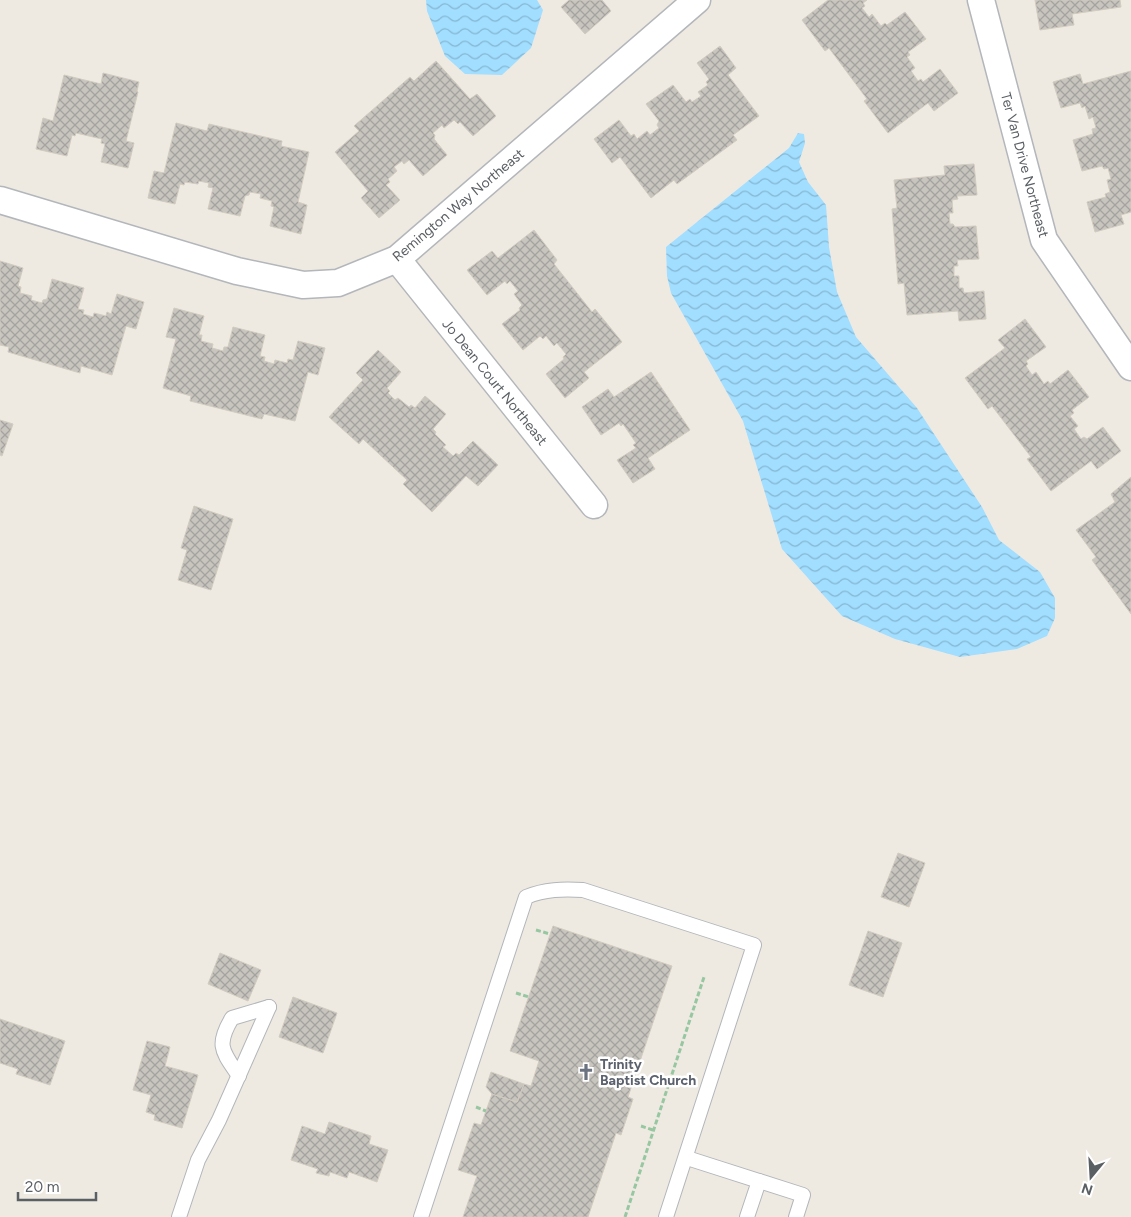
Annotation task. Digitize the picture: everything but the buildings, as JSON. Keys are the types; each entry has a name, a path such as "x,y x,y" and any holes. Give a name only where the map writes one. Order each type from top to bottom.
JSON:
{"street":[{"name":"Remington Way Northeast","path":"0,200 237,271 303,285 338,283 397,259 697,0"},
{"name":"Ter Van Drive Northeast","path":"981,0 1044,240 1131,367"},
{"name":"Jo Dean Court Northeast","path":"397,259 594,506"}],"lane":[{"path":"422,1217 526,897 540,891 568,889 583,890 754,945 666,1217"},
{"path":"179,1217 198,1160 219,1120 239,1076 269,1007 232,1018 224,1030 221,1042 225,1055 239,1076"},
{"path":"686,1158 803,1195 796,1217"},
{"path":"747,1217 759,1181"}],"path":[{"path":"625,1217 704,977"},
{"path":"515,992 528,997"},
{"path":"641,1126 653,1130"}],"water":[{"path":"426,0 537,0 543,10 531,48 502,75 465,74 445,56 427,11"},
{"path":"798,133 804,134 805,143 799,162 808,182 826,205 829,247 837,292 856,337 917,408 982,507 999,540 1040,572 1055,598 1055,618 1047,636 1017,649 960,657 895,639 842,616 782,549 743,421 671,293 667,276 666,247 789,148"}],"place":[{"name":"Trinity Baptist Church","path":"586,1072"}]}
